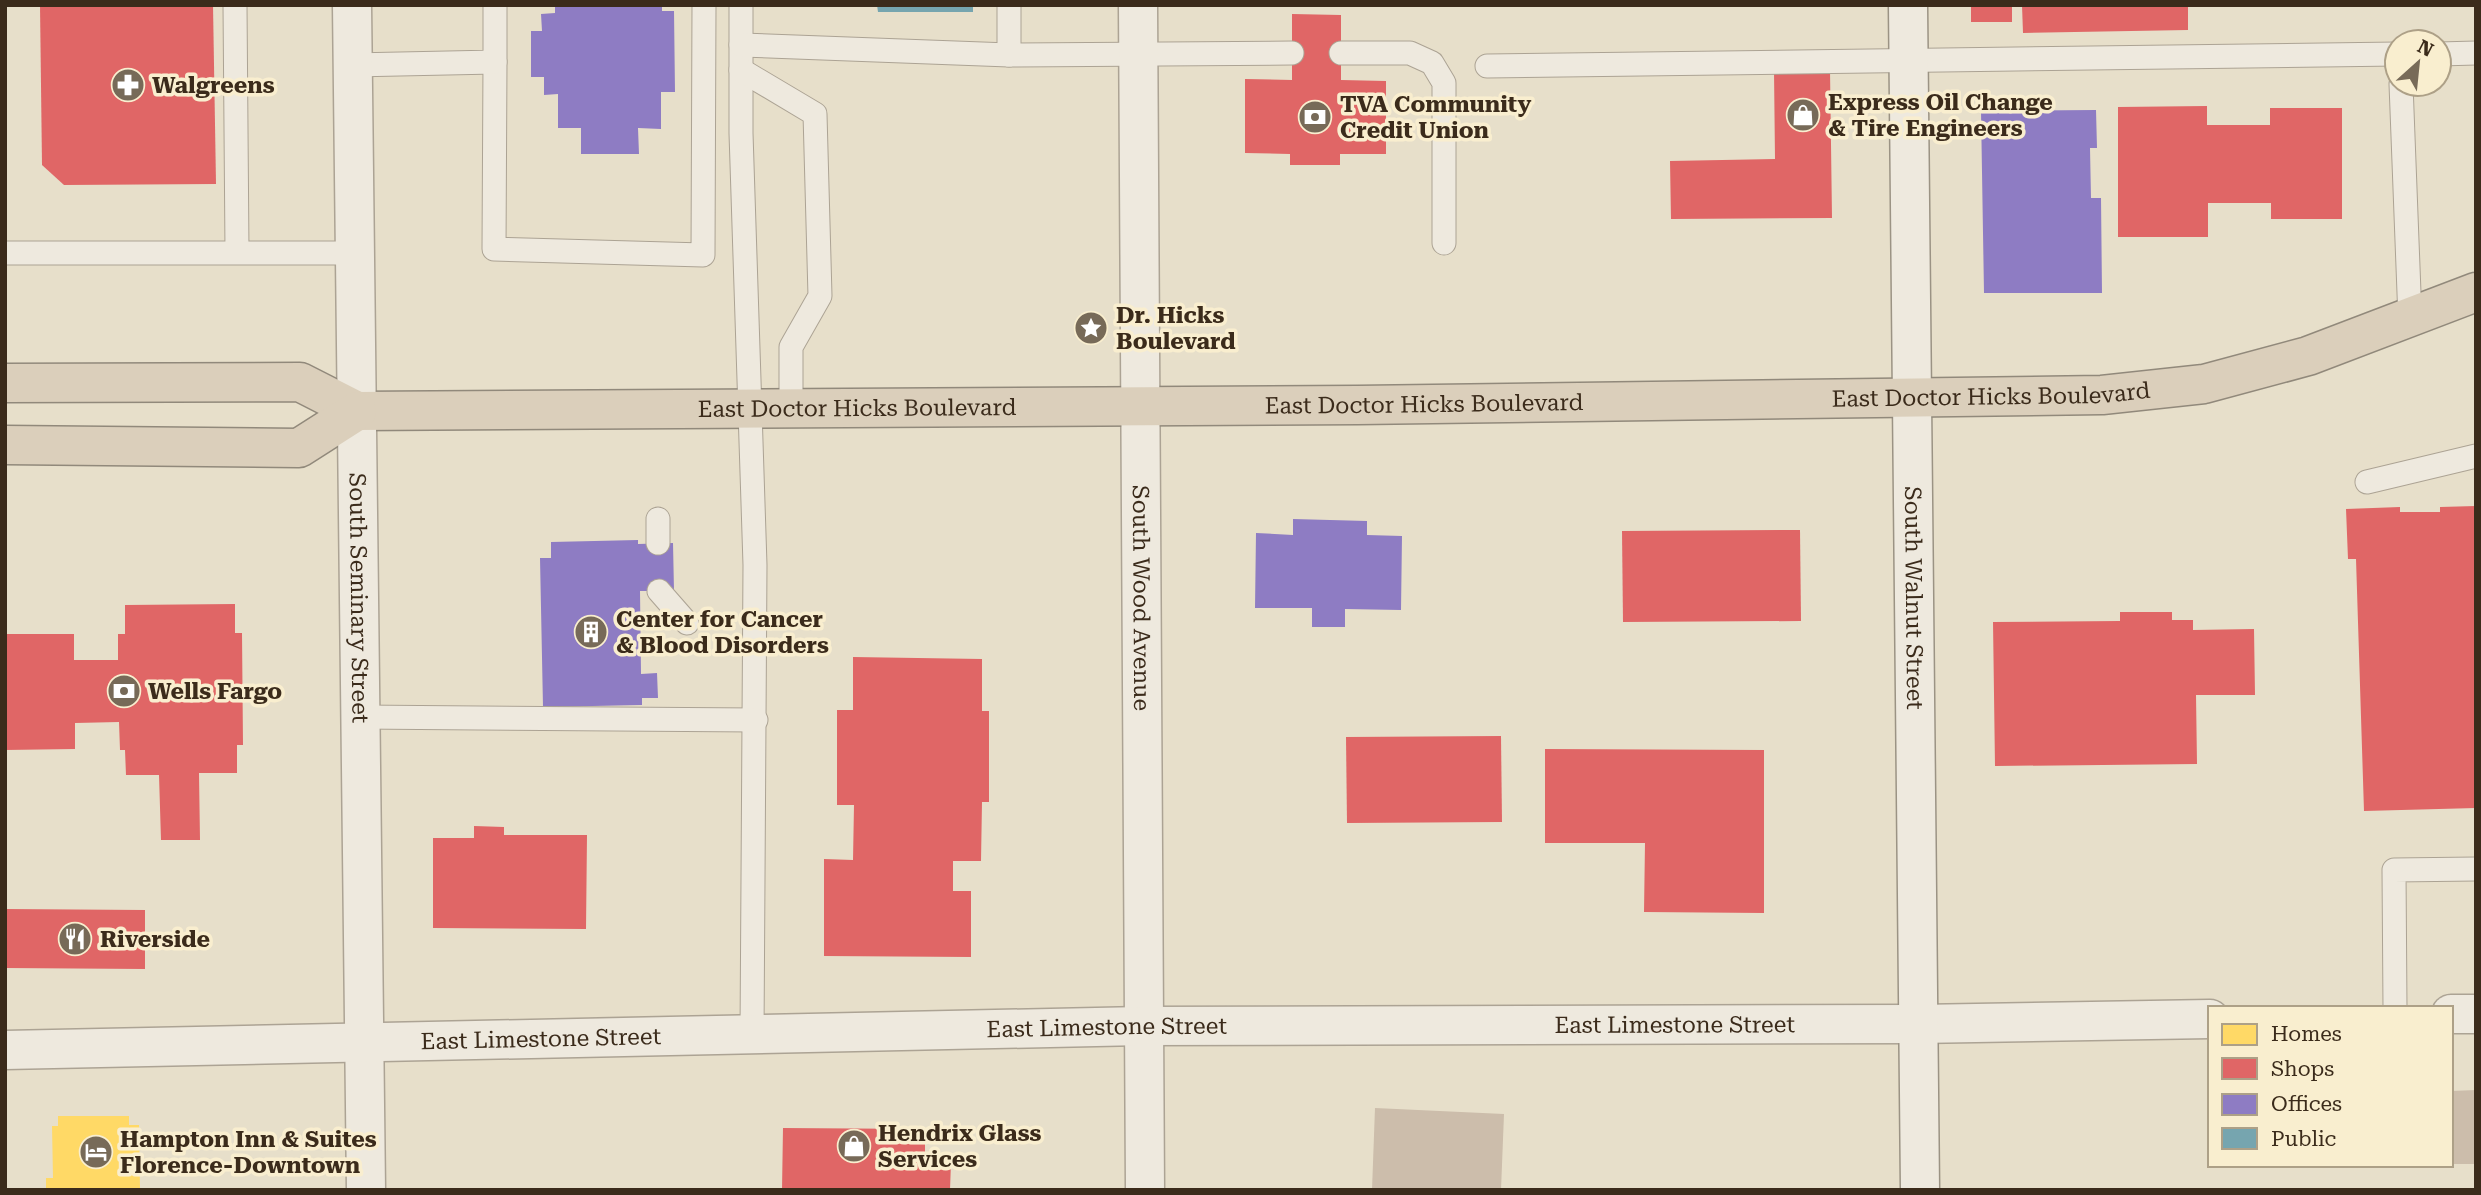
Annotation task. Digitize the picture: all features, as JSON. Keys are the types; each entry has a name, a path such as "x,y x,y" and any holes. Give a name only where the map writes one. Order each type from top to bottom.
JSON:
{"highway":[{"name":"East Doctor Hicks Boulevard","path":"5,383 300,382 357,411 750,411 2102,395 2204,384 2308,356 2476,292"},
{"path":"5,446 299,448 357,411"}],"street":[{"name":"South Seminary Street","path":"352,5 362,1045 366,1190"},
{"name":"South Wood Avenue","path":"1138,5 1145,1190"},
{"name":"South Walnut Street","path":"1908,5 1909,397 1920,1190"},
{"path":"2453,1014 2476,1014"},
{"name":"East Limestone Street","path":"5,1050 362,1045 1142,1026 1918,1024 2208,1019"}],"lane":[{"path":"235,5 237,252"},
{"path":"495,5 494,249 703,255 704,5"},
{"path":"741,5 756,720 752,1035"},
{"path":"1009,5 1009,55"},
{"path":"741,45 1009,55 1293,52"},
{"path":"1341,53 1410,53 1432,63 1444,83 1444,243"},
{"path":"2453,54 2476,53"},
{"path":"1487,66 2383,54"},
{"path":"352,65 495,62"},
{"path":"741,70 815,114 820,296 791,347 791,410"},
{"path":"2402,98 2410,319"},
{"path":"5,253 355,253"},
{"path":"2367,482 2476,456"},
{"path":"658,519 658,543"},
{"path":"659,591 687,623"},
{"path":"359,717 756,720"},
{"path":"2395,1006 2394,870 2476,869"}],"building: Homes":[{"name":"Hampton Inn & Suites Florence-Downtown","path":"58,1116 129,1116 129,1125 139,1125 140,1190 46,1190 46,1178 53,1178 52,1126 58,1126"}],"building: Shops":[{"name":"Walgreens","path":"40,5 213,5 216,184 64,185 42,165"},
{"path":"1971,5 2012,5 2012,22 1971,22"},
{"path":"2022,5 2188,5 2188,30 2023,33"},
{"name":"TVA Community Credit Union","path":"1292,14 1341,15 1341,80 1386,81 1386,154 1340,154 1340,165 1290,165 1290,154 1245,153 1245,79 1292,80"},
{"name":"Express Oil Change & Tire Engineers","path":"1830,70 1832,218 1671,219 1670,161 1775,159 1774,71"},
{"path":"2207,106 2207,125 2270,125 2270,108 2342,108 2342,219 2271,219 2271,203 2208,203 2208,237 2118,237 2118,107"},
{"path":"2476,506 2476,808 2364,811 2356,559 2348,559 2346,509 2400,507 2400,512 2440,512 2440,507"},
{"path":"1800,530 1801,621 1623,622 1622,531"},
{"name":"Wells Fargo","path":"235,604 235,633 242,633 243,745 237,745 237,773 199,773 200,840 161,840 159,775 126,775 125,750 120,750 119,722 75,723 75,749 5,750 5,634 74,634 74,660 118,660 118,634 125,634 125,605"},
{"path":"2120,612 2172,612 2172,620 2193,620 2193,630 2254,629 2255,695 2196,695 2197,764 1995,766 1993,622 2120,621"},
{"path":"853,657 982,659 982,711 989,711 989,802 982,802 981,861 953,861 953,891 971,891 971,957 824,956 824,859 853,860 854,805 837,805 837,710 853,710"},
{"path":"1501,736 1502,822 1347,823 1346,737"},
{"path":"1545,749 1764,750 1764,913 1644,912 1645,843 1545,843"},
{"path":"474,826 504,827 504,835 587,835 586,929 433,928 433,838 474,838"},
{"name":"Riverside","path":"5,909 145,910 145,969 5,968"},
{"name":"Hendrix Glass Services","path":"783,1128 925,1129 925,1162 951,1162 950,1190 782,1190"}],"building: Offices":[{"path":"555,5 662,5 662,11 674,11 675,92 661,92 661,129 638,128 639,154 581,154 581,128 558,128 558,94 544,95 544,77 531,77 531,31 542,31 541,14 555,13"},
{"path":"2096,110 2097,148 2090,148 2091,198 2101,198 2102,293 1984,293 1981,111"},
{"path":"1293,519 1367,521 1367,535 1402,536 1401,610 1345,609 1345,627 1312,627 1312,608 1255,608 1256,533 1293,535"},
{"name":"Center for Cancer & Blood Disorders","path":"638,540 638,544 673,543 674,591 640,591 641,674 657,673 658,698 642,698 642,705 543,707 540,558 551,558 551,542"}],"building: Public":[{"path":"877,5 973,5 973,12 878,12"}],"building: Other":[{"path":"2476,1090 2476,1164 2453,1164 2453,1091"},
{"path":"1375,1108 1504,1114 1501,1190 1372,1190"}],"place":[{"name":"Walgreens","path":"128,85"},
{"name":"Express Oil Change & Tire Engineers","path":"1803,115"},
{"name":"TVA Community Credit Union","path":"1315,117"},
{"name":"Dr. Hicks Boulevard","path":"1091,328"},
{"name":"Center for Cancer & Blood Disorders","path":"591,632"},
{"name":"Wells Fargo","path":"124,691"},
{"name":"Riverside","path":"75,939"},
{"name":"Hendrix Glass Services","path":"854,1146"},
{"name":"Hampton Inn & Suites Florence-Downtown","path":"96,1152"}]}
